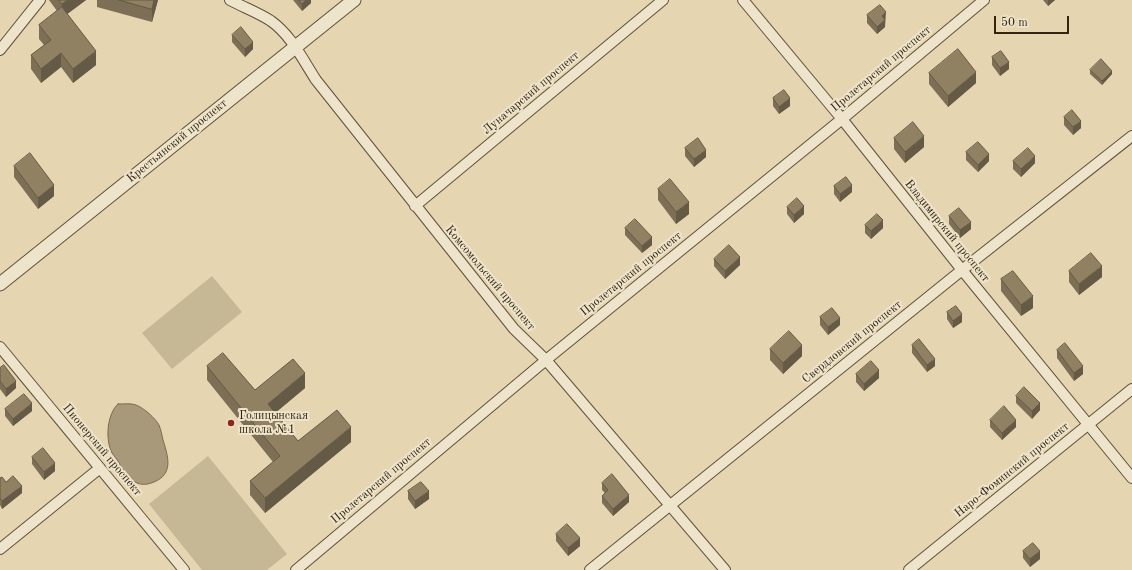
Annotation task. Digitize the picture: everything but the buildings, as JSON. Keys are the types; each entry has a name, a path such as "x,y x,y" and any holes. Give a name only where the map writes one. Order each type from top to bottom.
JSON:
{"street":[{"path":"0,50 40,0"},
{"name":"Комсомольский проспект","path":"230,0 270,21 281,30 316,80 514,329 546,360 725,570"},
{"name":"Крестьянский проспект","path":"0,284 354,0"},
{"name":"Луначарский проспект","path":"415,206 663,0"},
{"name":"Владимирский проспект","path":"743,0 842,119 962,270 1132,478"},
{"name":"Пролетарский проспект","path":"296,570 546,360 842,119 984,0"},
{"name":"Свердловский проспект","path":"590,570 962,270 1132,136"},
{"name":"Пионерский проспект","path":"0,347 184,570"},
{"name":"Наро-Фоминский проспект","path":"909,570 1132,389"},
{"path":"0,548 100,468"}],"shaded area":[{"path":"212,276 242,312 172,369 142,333"},
{"path":"118,404 132,404 139,406 155,419 159,425 168,458 167,469 165,474 160,479 148,484 137,483 128,477 112,453 108,441 108,427 111,414"},
{"path":"208,456 287,554 267,570 202,570 149,504"}],"place":[{"name":"Голицынская школа №1","path":"231,423"}]}
